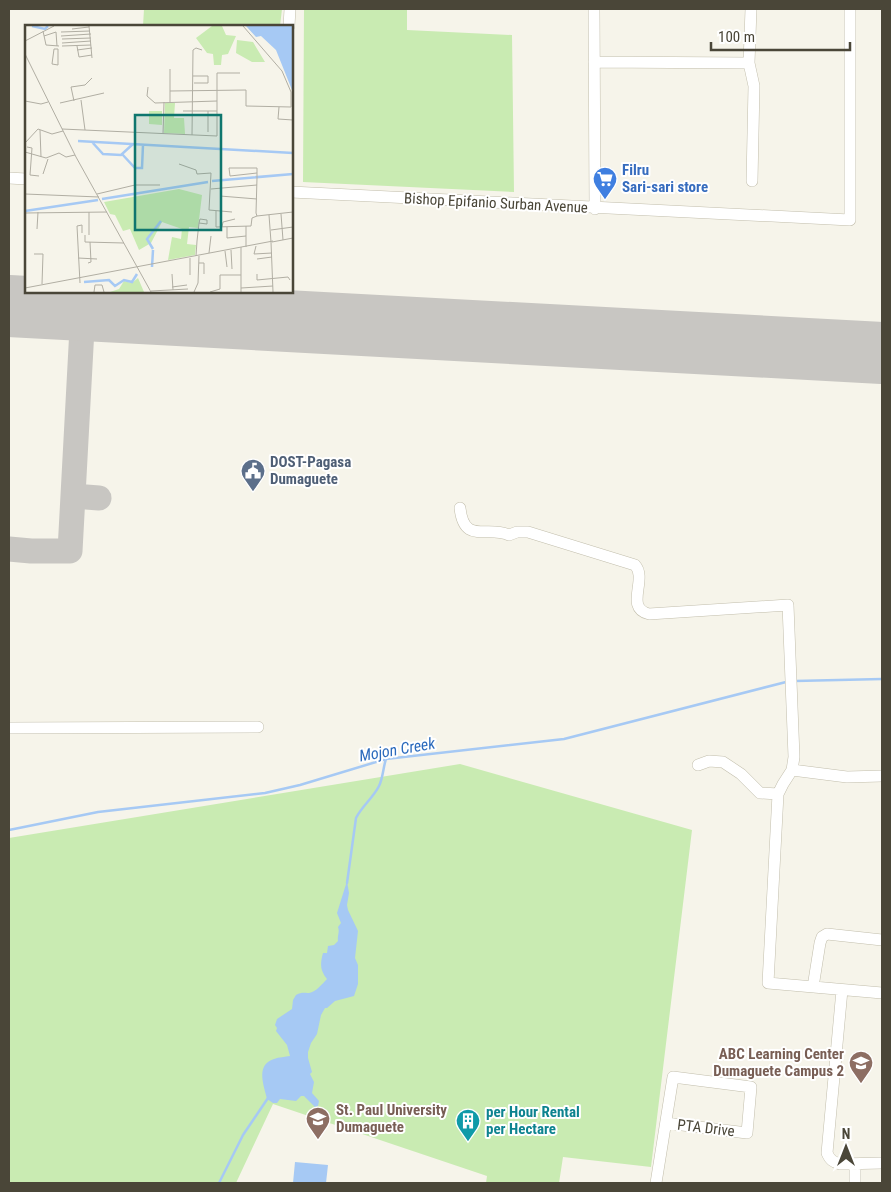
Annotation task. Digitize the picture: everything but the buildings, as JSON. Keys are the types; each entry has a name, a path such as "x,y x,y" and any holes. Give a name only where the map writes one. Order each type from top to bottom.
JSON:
{"street":[{"path":"289,25 290,9"},
{"path":"594,9 595,208"},
{"path":"751,9 749,63 754,86 752,181"},
{"name":"Bishop Epifanio Surban Avenue","path":"292,192 850,220 850,9"},
{"path":"594,62 749,63"},
{"path":"9,178 25,179"},
{"path":"460,508 467,528 474,532 503,533 509,536 516,532 528,532 635,565 639,569 640,574 638,608 649,614 788,605 794,757 792,770 778,794 768,983 882,993"},
{"path":"9,728 258,726"},
{"path":"698,765 709,761 723,762 741,774 760,793 778,794"},
{"path":"792,770 847,777 882,776"},
{"path":"813,987 822,937 827,934 882,940"},
{"path":"842,990 827,1153 829,1159 834,1162 855,1164 882,1163"},
{"name":"PTA Drive","path":"673,1077 751,1087 747,1133 666,1123 673,1077"},
{"path":"656,1183 666,1123"},
{"path":"855,1164 855,1183"}],"green space":[{"path":"144,9 282,9 280,25 143,25"},
{"path":"304,9 407,9 407,30 512,35 514,192 303,182"},
{"path":"460,764 692,830 651,1167 563,1157 559,1183 486,1183 487,1176 273,1104 236,1183 9,1183 9,838"}],"water":[{"path":"347,881 349,893 348,910 358,931 355,958 358,965 358,984 354,996 335,1001 325,1008 321,1015 317,1034 308,1052 312,1072 310,1074 314,1082 312,1093 319,1101 318,1106 315,1107 304,1096 301,1096 296,1101 280,1099 277,1103 273,1103 267,1099 262,1076 264,1066 276,1058 290,1056 287,1045 276,1031 277,1019 292,1009 293,1000 296,995 314,991 327,979 322,970 322,957 323,953 327,953 328,946 334,945 338,941 338,927 341,923 337,913"},
{"path":"295,1162 328,1165 326,1183 293,1183"}],"waterway":[{"name":"Mojon Creek","path":"795,681 882,679"},
{"name":"Mojon Creek","path":"9,830 98,812 265,793 300,785 386,759 564,739 786,682"},
{"path":"347,883 356,818 379,786 386,759"},
{"path":"219,1183 243,1135 268,1098"}],"taxiway":[{"path":"9,549 70,551 83,310"},
{"path":"73,496 99,498"}],"runway":[{"path":"9,306 882,353"}],"place":[{"name":"Filru Sari-sari store","path":"605,200"},
{"name":"DOST-Pagasa Dumaguete","path":"253,492"},
{"name":"ABC Learning Center Dumaguete Campus 2","path":"861,1084"},
{"name":"St. Paul University Dumaguete","path":"318,1140"},
{"name":"per Hour Rental per Hectare","path":"468,1142"}]}
